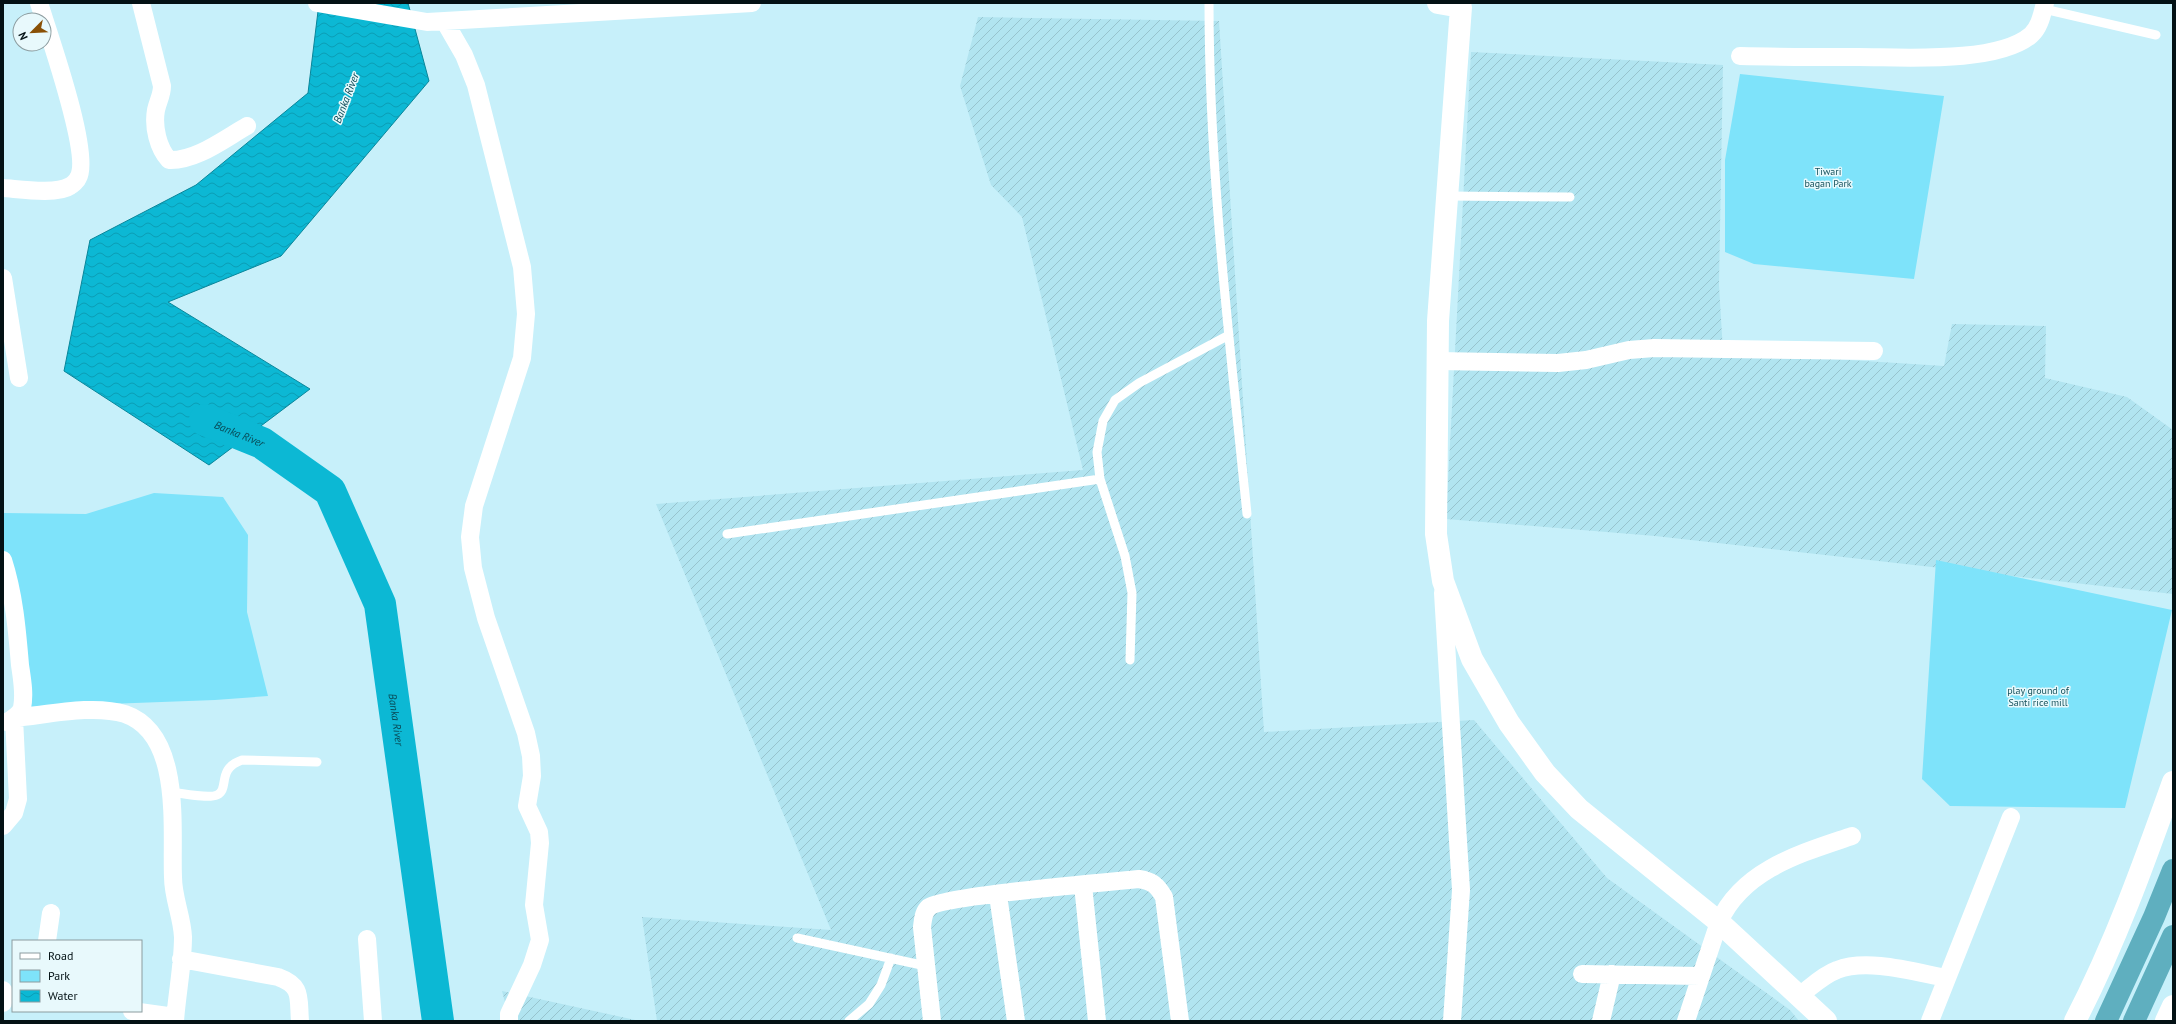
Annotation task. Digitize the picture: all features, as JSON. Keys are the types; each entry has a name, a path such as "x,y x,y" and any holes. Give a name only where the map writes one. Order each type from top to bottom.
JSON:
{"highway":[{"path":"2106,1021 2154,917 2173,870"},
{"path":"2134,1021 2173,936"}],"street":[{"path":"3,188 54,191 69,187 79,177 81,162 72,114 39,3"},
{"path":"141,3 162,86 162,94 156,111 155,125 163,154 170,160 179,161 191,157 247,126"},
{"path":"317,3 427,22 752,3"},
{"path":"1438,3 1461,5 1438,321 1436,534 1443,581 1461,890 1452,1021"},
{"path":"1740,56 1959,57 1989,52 2015,44 2031,35 2039,24 2045,6"},
{"path":"445,22 464,55 476,85 522,267 526,314 522,358 474,506 470,537 472,568 486,618 526,734 531,756 532,776 527,806 539,832 540,843 534,905 540,940 532,965 509,1014 509,1021"},
{"path":"3,278 19,378"},
{"path":"1438,361 1558,363 1586,360 1629,350 1654,348 1874,351"},
{"path":"3,560 9,579 16,616 23,695 21,709 8,721"},
{"path":"1443,581 1472,659 1509,723 1545,773 1579,809 1719,922 1826,1021"},
{"path":"8,721 101,709 125,714 144,725 158,742 168,772 173,853 172,878 181,917 183,938 175,1019 137,1012"},
{"path":"3,826 14,813 18,799 8,721"},
{"path":"2075,1021 2091,991 2132,898 2173,782"},
{"path":"1930,1021 2011,817"},
{"path":"1686,1021 1719,922 1724,912 1740,892 1757,876 1779,863 1803,852 1852,836"},
{"path":"932,1021 922,927 923,916 928,908 937,903 1139,879 1150,881 1158,887 1164,897 1180,1021"},
{"path":"1083,885 1097,1021"},
{"path":"998,895 1016,1021"},
{"path":"47,940 51,913"},
{"path":"367,939 373,1021"},
{"path":"181,959 278,977 288,981 295,986 298,994 300,1021"},
{"path":"1799,996 1823,977 1837,970 1856,965 1946,978"},
{"path":"1582,974 1700,976"},
{"path":"1601,1021 1612,974"},
{"path":"3,990 3,1003"},
{"path":"2166,1021 2173,1006"}],"lane":[{"path":"1209,3 1211,105 1229,335 1247,514"},
{"path":"2045,6 2156,34"},
{"path":"1447,196 1570,197"},
{"path":"1130,660 1132,593 1125,556 1100,479 1097,452 1103,421 1115,400 1139,383 1229,335"},
{"path":"727,534 1100,479"},
{"path":"170,792 210,796 217,795 221,791 226,771 232,764 242,760 317,762"},
{"path":"797,938 926,966"},
{"path":"849,1021 870,1004 881,985 891,958"}],"shaded area":[{"path":"978,17 1219,21 1264,732 1474,720 1607,878 1790,1010 1799,1021 657,1021 642,917 831,930 656,504 1083,470 1022,217 991,185 960,86"},
{"path":"1471,52 1723,65 1719,285 1723,352 1944,366 1952,324 2046,326 2045,378 2127,397 2173,430 2173,594 1655,536 1446,519"},
{"path":"502,991 640,1021 510,1021"}],"green space":[{"name":"Tiwari bagan Park","path":"1740,74 1944,96 1914,279 1754,264 1725,252 1725,160"},
{"path":"154,493 223,497 248,535 247,612 268,696 215,700 28,707 3,563 3,513 86,514"},
{"name":"play ground of Santi rice mill","path":"1936,560 2172,610 2125,808 1950,806 1922,779"}],"water":[{"path":"319,3 408,3 429,81 281,256 168,302 310,389 209,465 64,371 90,240 196,185 308,93"}],"waterway":[{"name":"Banka River","path":"205,420 262,443 330,491 380,604 438,1021"}]}
